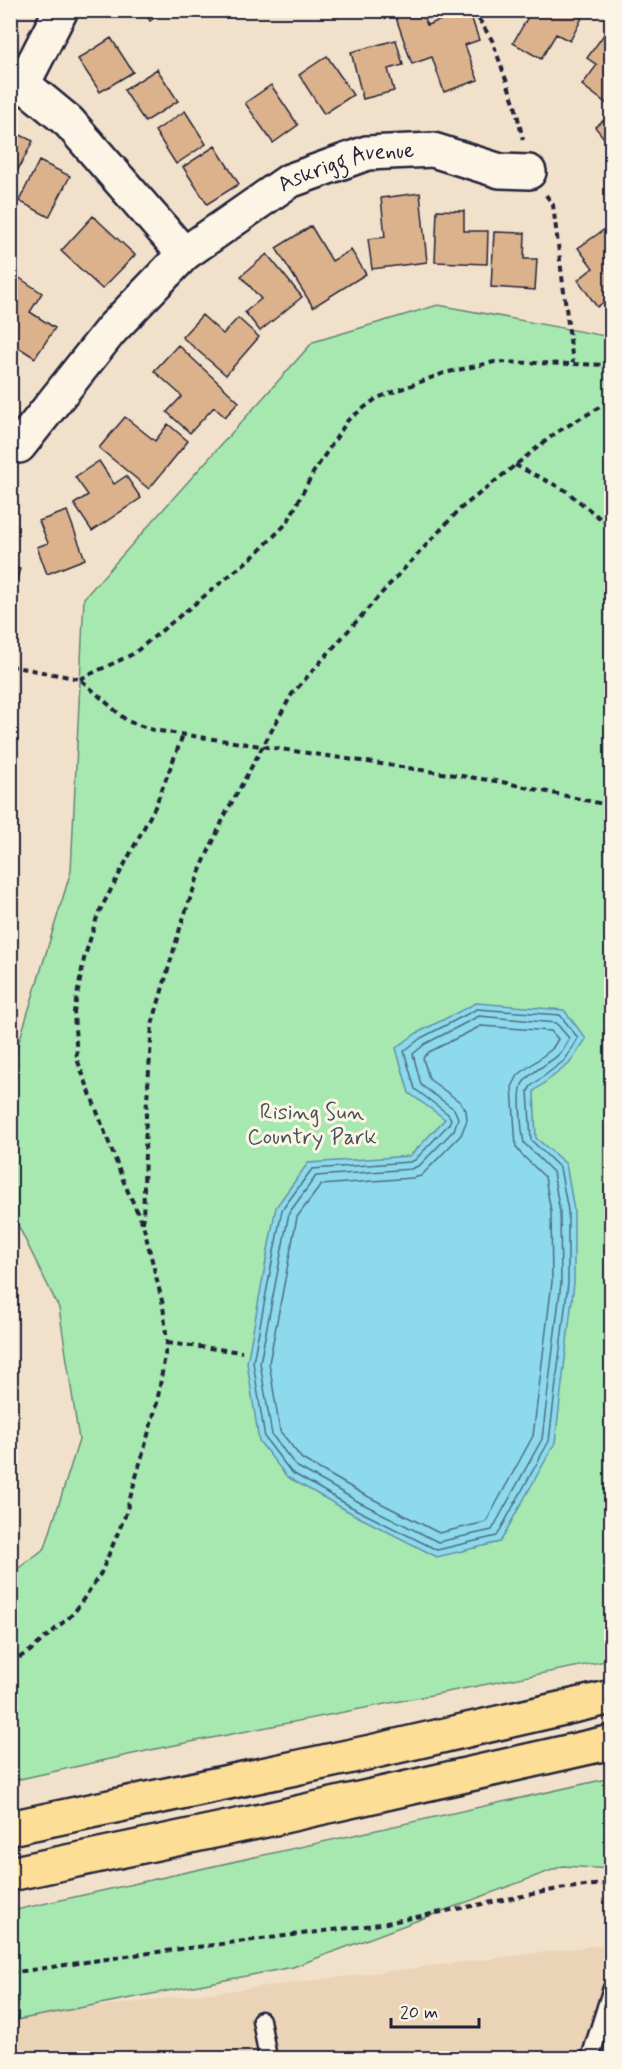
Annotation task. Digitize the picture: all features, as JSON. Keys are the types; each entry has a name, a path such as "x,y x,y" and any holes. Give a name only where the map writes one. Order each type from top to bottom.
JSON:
{"highway":[{"path":"10,1828 371,1752 612,1697"},
{"path":"10,1874 266,1820 612,1742"}],"street":[{"path":"61,10 17,81 69,122 184,254"},
{"name":"Askrigg Avenue","path":"19,447 111,330 184,254 289,181 367,153 433,150 500,171 529,172"}],"lane":[{"path":"590,2058 608,2012 612,1988"},
{"path":"261,2020 268,2058"}],"path":[{"path":"473,10 492,40 516,105 529,172 553,205 573,363"},
{"path":"80,679 133,654 256,554 287,524 313,473 348,420 377,398 444,373 494,362 612,365"},
{"path":"143,1224 146,1116 152,1026 181,925 201,868 225,815 262,746 292,694 387,586 460,509 557,432 612,400"},
{"path":"515,465 565,490 612,528"},
{"path":"10,666 80,679 127,721 153,730 502,782 612,806"},
{"path":"10,1663 30,1651 74,1613 101,1573 125,1516 157,1403 167,1343 163,1305 143,1224 124,1185 77,1059 74,1012 84,960 98,914 155,807 183,735"},
{"path":"167,1343 242,1352"},
{"path":"10,1973 211,1944 381,1924 558,1889 612,1883"}],"shaded area":[{"path":"611,1944 611,2058 11,2058 10,2021 46,2013"}],"green space":[{"name":"Rising Sun Country Park","path":"438,305 611,337 611,1660 160,1748 11,1781 11,1574 45,1548 79,1440 59,1308 11,1211 11,1068 71,871 84,598 313,342"},
{"path":"611,1778 611,1869 563,1866 293,1967 11,2021 11,1911"}],"water":[{"path":"476,1003 564,1010 586,1039 569,1064 534,1091 536,1138 566,1164 574,1210 574,1283 555,1443 500,1542 437,1557 287,1477 259,1441 247,1363 276,1207 308,1163 410,1156 445,1119 409,1093 396,1048 417,1033"}],"building":[{"path":"143,10 166,10 150,21"},
{"path":"409,10 421,10 427,25 469,10 479,40 465,45 478,80 444,92 432,57 412,64 395,15"},
{"path":"532,10 573,10 583,16 570,41 556,34 541,59 513,43"},
{"path":"605,33 612,38 612,98 607,104 582,85 597,65 587,58"},
{"path":"111,38 133,72 100,92 78,59"},
{"path":"396,40 403,65 388,69 394,91 363,99 351,52"},
{"path":"327,56 353,95 324,114 299,75"},
{"path":"157,69 178,101 145,122 124,90"},
{"path":"271,85 298,125 273,143 245,103"},
{"path":"185,111 206,144 176,164 155,131"},
{"path":"612,114 612,148 595,127"},
{"path":"10,130 33,141 11,183 10,183"},
{"path":"215,146 239,184 207,204 183,167"},
{"path":"39,161 70,176 49,217 19,201"},
{"path":"420,193 427,262 372,269 368,239 385,237 381,198"},
{"path":"437,210 464,211 464,231 488,231 487,264 435,262"},
{"path":"93,216 135,255 102,289 61,251"},
{"path":"311,226 332,261 351,250 366,274 313,307 276,248"},
{"path":"605,229 612,239 612,296 597,307 578,280 593,268 578,248"},
{"path":"494,232 525,233 524,259 537,259 535,290 491,287"},
{"path":"267,254 302,297 260,331 245,312 261,299 241,276"},
{"path":"18,277 42,293 30,312 55,328 35,358 10,342 10,288"},
{"path":"202,315 223,334 238,318 259,337 226,375 182,337"},
{"path":"178,345 239,402 225,417 214,407 190,433 167,412 182,396 154,371"},
{"path":"125,417 155,441 168,424 188,441 149,489 99,448"},
{"path":"99,461 114,484 126,476 141,498 92,531 74,504 88,495 75,477"},
{"path":"67,511 85,559 47,574 37,547 48,543 39,521"},
{"path":"10,566 20,569 12,594 10,593"}]}
